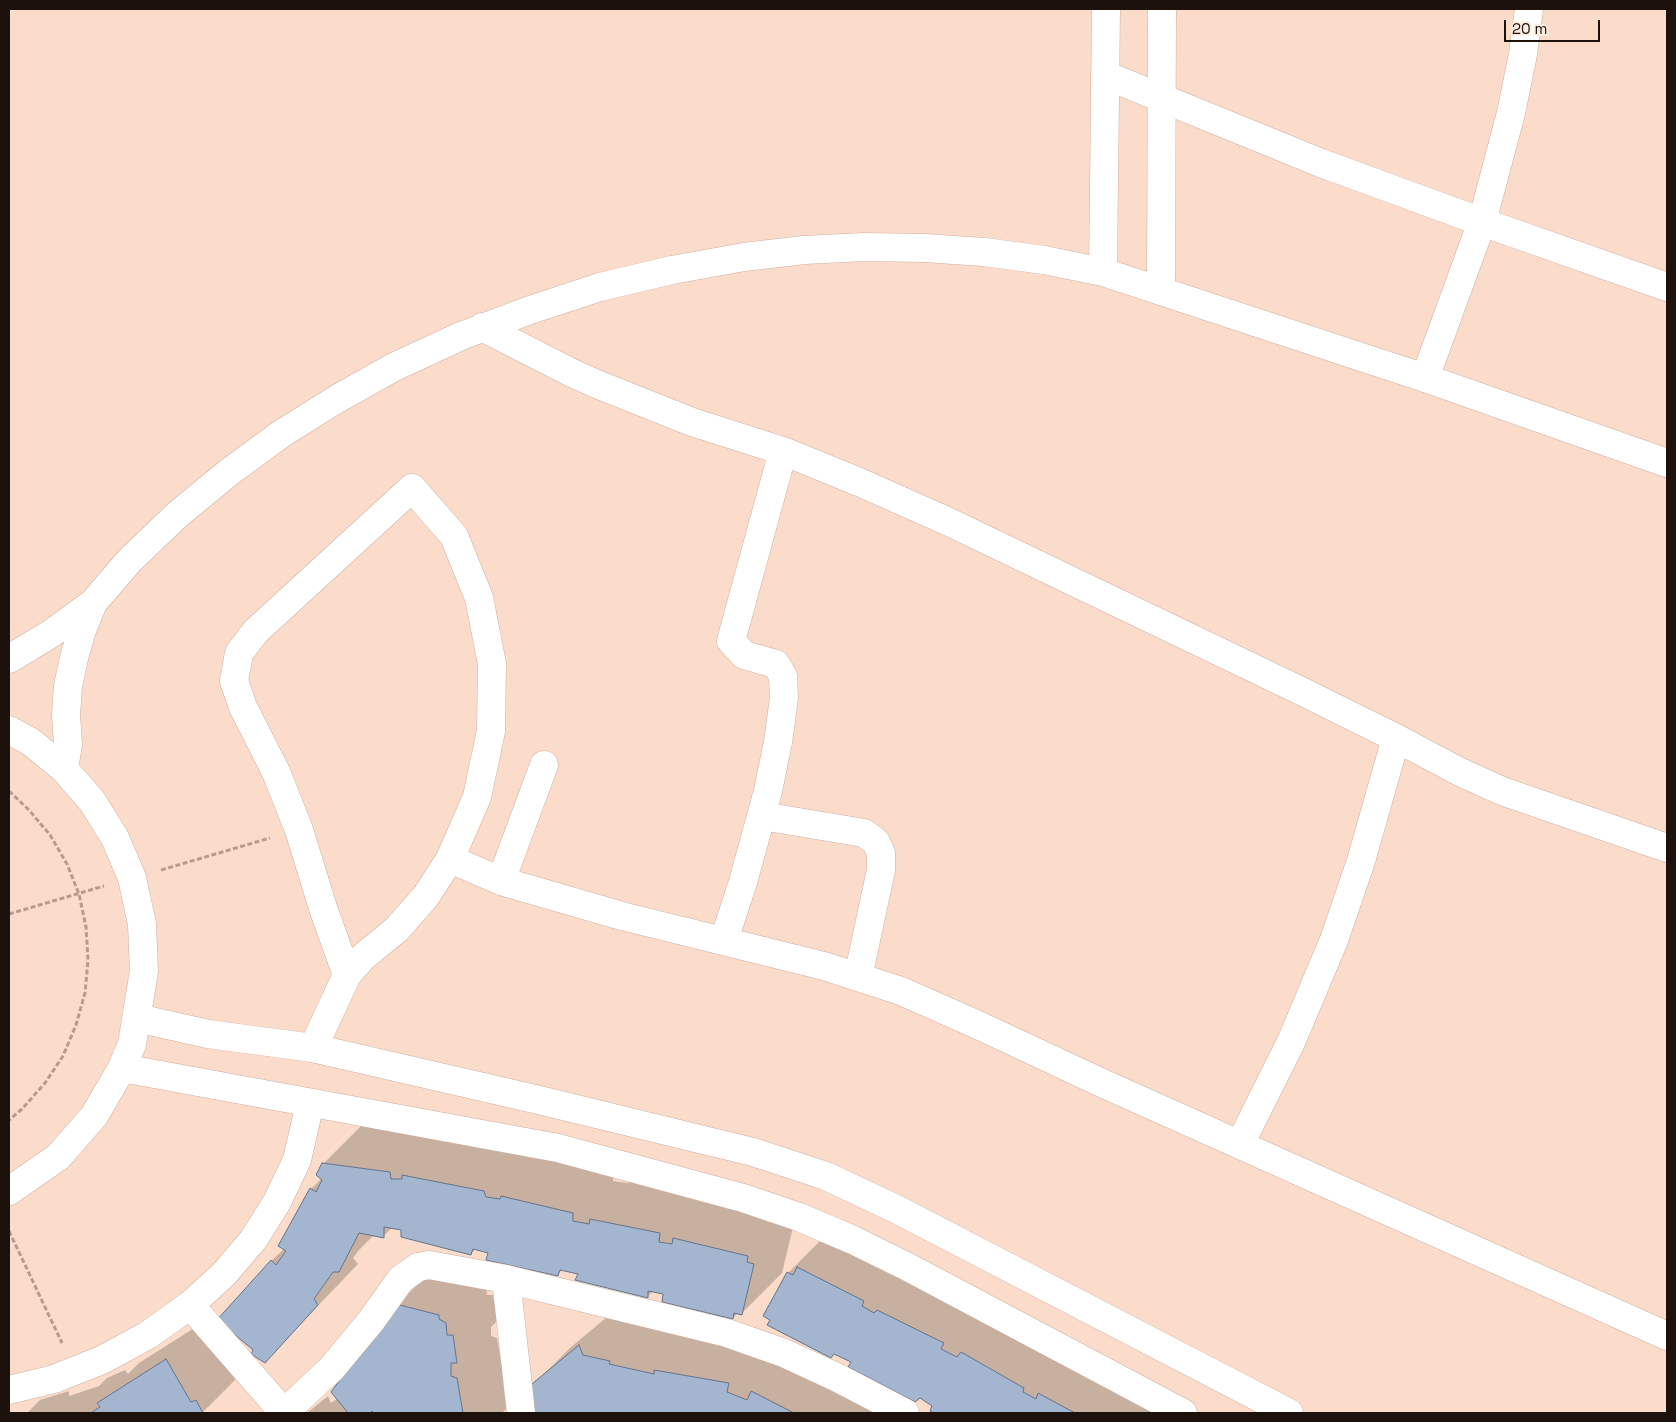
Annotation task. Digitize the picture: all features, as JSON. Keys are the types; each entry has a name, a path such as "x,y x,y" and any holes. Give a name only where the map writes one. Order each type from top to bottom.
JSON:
{"street":[{"path":"1103,272 1106,9"},
{"path":"1161,291 1162,9"},
{"path":"1425,378 1482,222 1511,113 1523,54 1529,9"},
{"path":"1105,75 1321,162 1482,222 1667,287"},
{"path":"9,659 52,633 93,603 130,561 177,515 228,473 281,434 337,399 394,367 482,327 600,288 672,270 744,257 804,250 864,247 924,248 974,251 1044,260 1103,272 1425,378 1667,463"},
{"path":"482,327 574,374 692,422 783,451 859,482 957,526 1502,791 1667,848"},
{"path":"724,940 762,816 778,742 784,698 782,676 776,664 744,655 731,642 783,451"},
{"path":"313,1048 347,975 363,957 397,929 420,902 450,859 477,797 491,731 492,664 479,598 454,536 412,488 256,631 239,653 234,681 243,707 276,772 299,830 323,908 347,975"},
{"path":"64,769 68,744 66,715 68,686 79,639 93,603"},
{"path":"9,730 31,742 64,769 97,809 115,838 132,878 142,924 144,971 132,1044 122,1068 94,1116 58,1157 9,1191"},
{"path":"1240,1144 1291,1042 1334,940 1361,862 1396,738"},
{"path":"501,881 544,765"},
{"path":"762,816 864,833 876,842 881,853 881,870 858,977"},
{"path":"450,859 501,881 622,916 824,966 901,991 1667,1336"},
{"path":"137,1018 208,1034 313,1048 530,1097 753,1152 826,1176 896,1209 1289,1413"},
{"path":"122,1068 558,1148 697,1184 743,1198 798,1217 853,1240 906,1266 1183,1413"},
{"path":"9,1390 54,1379 102,1360 148,1335 190,1305 230,1267 253,1240 277,1202 297,1160 310,1103"},
{"path":"190,1305 284,1413 331,1369 371,1321 401,1278 418,1267 429,1265 506,1279 727,1333 784,1353 838,1378 905,1413"},
{"path":"506,1279 521,1413"}],"path":[{"path":"9,792 29,810 45,829 67,864 79,894 84,918 88,960 85,993 76,1025 63,1056 45,1084 9,1120"},
{"path":"9,1231 75,1370"}],"building":[{"path":"322,1163 390,1172 391,1179 402,1179 402,1175 484,1191 486,1197 500,1199 501,1196 573,1213 573,1221 589,1224 590,1219 660,1233 659,1242 672,1244 673,1238 748,1256 747,1262 754,1264 742,1315 734,1313 733,1319 662,1302 663,1294 648,1291 648,1298 575,1280 578,1274 560,1270 558,1276 486,1260 488,1253 473,1249 471,1255 401,1237 401,1230 384,1227 384,1238 359,1233 339,1272 333,1272 314,1299 318,1305 265,1363 251,1354 253,1350 234,1334 231,1336 216,1321 271,1260 276,1265 286,1251 278,1246 310,1188 316,1192 322,1180 316,1175"},
{"path":"797,1267 864,1301 862,1306 874,1313 877,1310 944,1343 941,1349 957,1357 961,1352 1024,1388 1023,1392 1036,1399 1038,1393 1075,1413 934,1413 930,1411 932,1406 920,1398 915,1402 848,1367 851,1362 834,1354 831,1358 767,1325 770,1320 763,1316 787,1272 793,1275"},
{"path":"396,1304 439,1315 439,1319 446,1323 447,1335 453,1335 457,1363 451,1363 451,1376 457,1378 463,1413 374,1413 372,1411 370,1413 348,1413 331,1392"},
{"path":"579,1345 583,1355 610,1361 609,1364 654,1374 654,1370 729,1383 727,1392 747,1400 751,1391 794,1413 528,1413 527,1407 534,1405 527,1388"},
{"path":"166,1359 191,1402 196,1400 203,1413 91,1413 100,1407 97,1403"}]}
